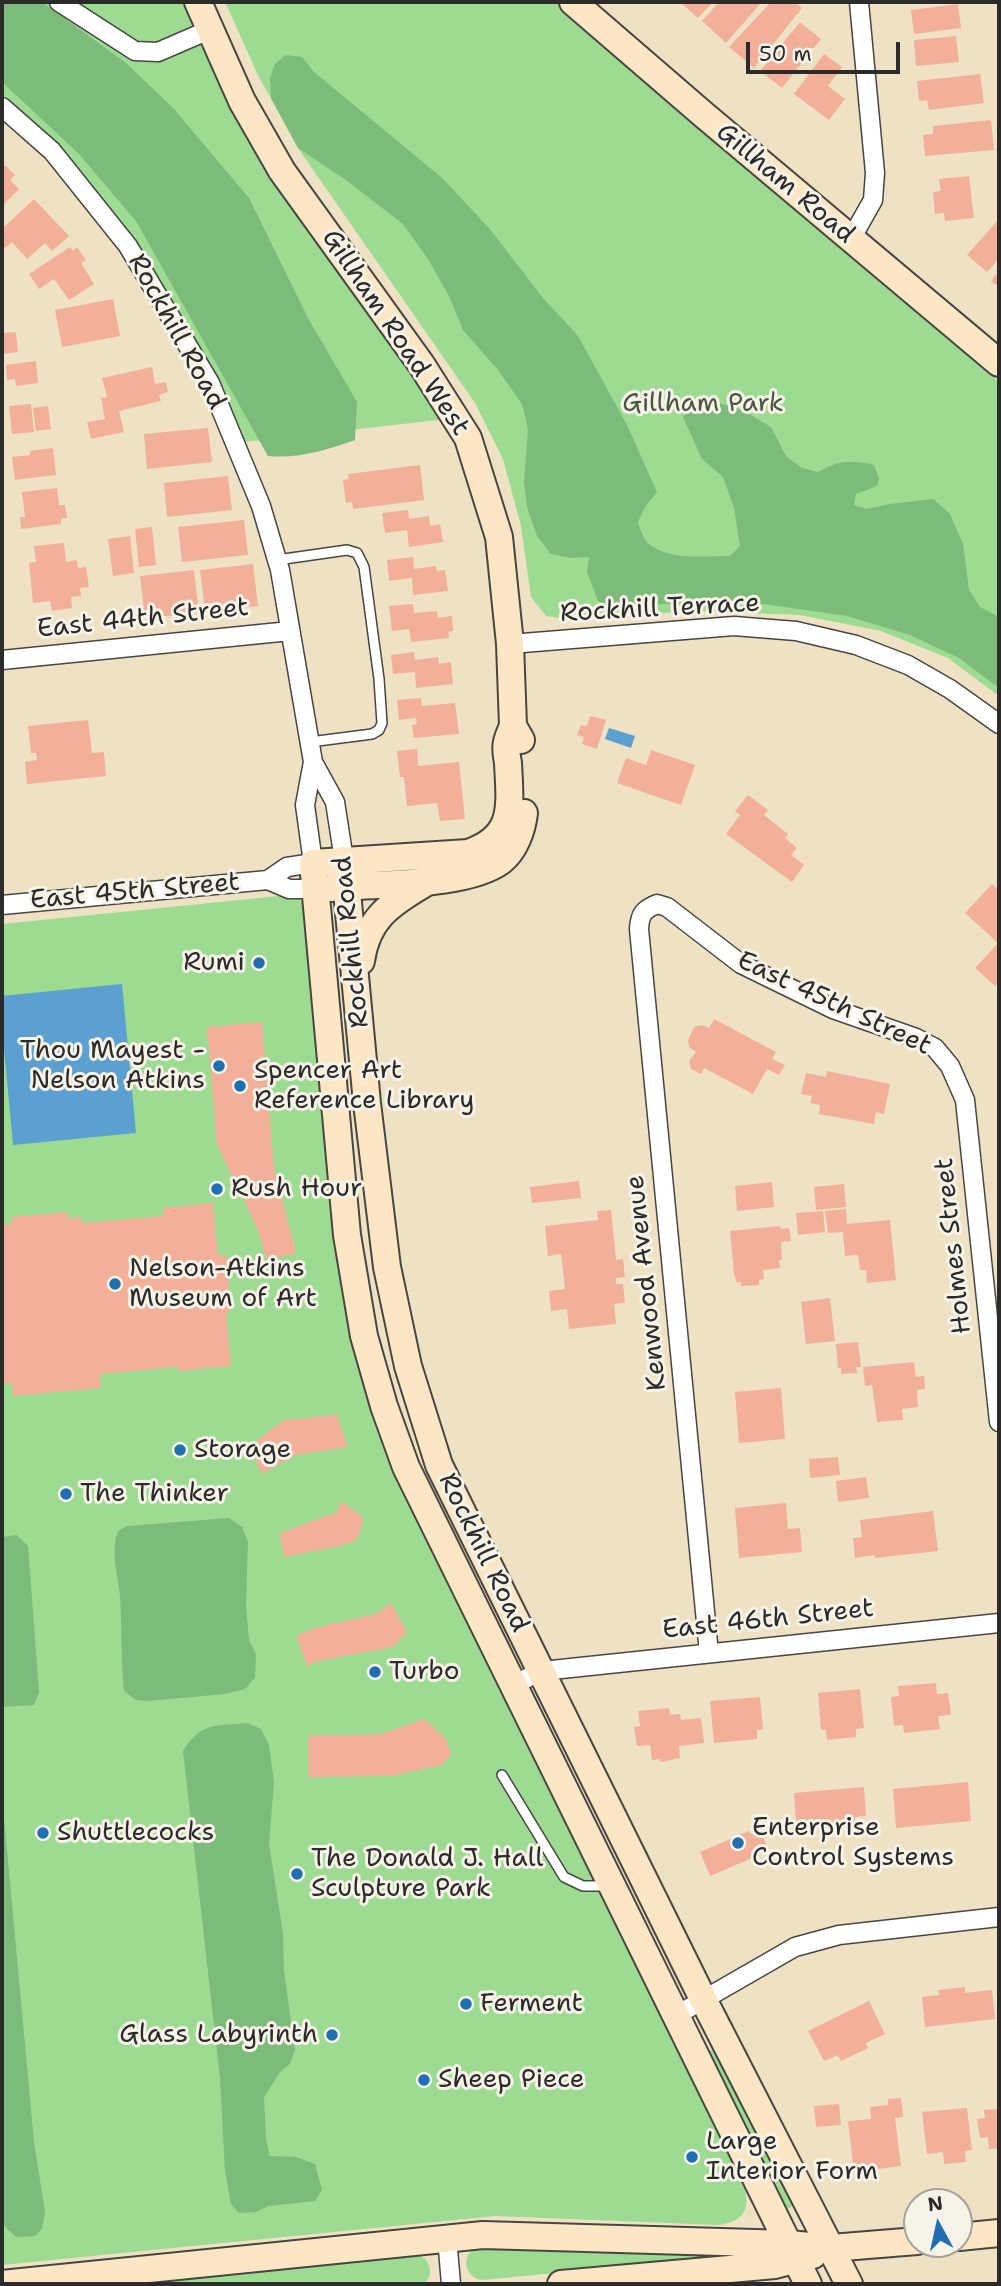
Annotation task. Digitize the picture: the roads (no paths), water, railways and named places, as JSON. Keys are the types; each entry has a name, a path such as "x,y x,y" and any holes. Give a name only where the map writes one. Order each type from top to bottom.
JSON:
{"main road":[{"name":"Gillham Road West","path":"198,2 242,101 282,171 421,364 468,438 499,537 510,644 513,726 521,741 524,816 512,849 503,860 473,873 431,880"},
{"name":"Gillham Road","path":"573,2 999,363"},
{"name":"East 45th Street","path":"313,863 468,853 486,847 504,827 507,814 509,798 506,742 513,726"},
{"name":"Rockhill Road","path":"344,860 367,1103 387,1267 408,1366 439,1465 703,1999 849,2284"},
{"name":"Rockhill Road","path":"313,863 347,1235 364,1336 384,1406 406,1467 808,2284"},
{"name":"East 45th Street","path":"316,889 431,880"},
{"path":"357,984 362,951 371,926 395,901 431,880"},
{"path":"973,2236 999,2233"},
{"path":"2,2284 502,2234 792,2252 903,2242"},
{"path":"561,2284 775,2265 792,2252"}],"street":[{"path":"59,2 135,51 158,51 209,30"},
{"path":"851,239 873,200 876,173 859,2"},
{"name":"Rockhill Road","path":"2,107 52,151 128,246 210,383 261,506 277,560 313,762 305,805 313,863"},
{"name":"Rockhill Terrace","path":"510,644 734,626 796,631 856,645 908,665 950,689 999,724"},
{"name":"East 44th Street","path":"2,660 290,631"},
{"name":"Rockhill Road","path":"313,762 335,802 344,860"},
{"name":"East 45th Street","path":"268,880 287,867 313,863"},
{"name":"East 45th Street","path":"2,905 268,880 289,889 316,889"},
{"name":"East 45th Street","path":"645,909 657,904 667,907 741,964 833,1009 916,1038 935,1048 950,1066"},
{"name":"Kenwood Avenue","path":"645,909 640,916 639,929 709,1653"},
{"name":"Holmes Street","path":"950,1066 965,1100 994,1315 999,1422"},
{"name":"East 46th Street","path":"512,1685 542,1671 999,1623"},
{"path":"675,2016 795,1947 839,1935 999,1917"},
{"path":"447,2238 452,2284"}],"lane":[{"path":"277,560 347,550 357,553 364,567 382,723 379,730 372,734 310,743"},
{"path":"502,1774 564,1878 583,1886 611,1886"}],"water":[{"path":"609,728 635,736 631,748 605,739"},
{"path":"122,984 136,1133 13,1145 2,1027 2,996"}],"place":[{"name":"Rumi","path":"259,963"},
{"name":"Thou Mayest - Nelson Atkins","path":"219,1066"},
{"name":"Spencer Art Reference Library","path":"240,1086"},
{"name":"Rush Hour","path":"217,1189"},
{"name":"Nelson-Atkins Museum of Art","path":"115,1284"},
{"name":"Storage","path":"180,1450"},
{"name":"The Thinker","path":"66,1494"},
{"name":"Turbo","path":"375,1672"},
{"name":"Shuttlecocks","path":"43,1833"},
{"name":"Enterprise Control Systems","path":"738,1843"},
{"name":"The Donald J. Hall Sculpture Park","path":"297,1874"},
{"name":"Ferment","path":"466,2004"},
{"name":"Glass Labyrinth","path":"332,2035"},
{"name":"Sheep Piece","path":"424,2080"},
{"name":"Large Interior Form","path":"692,2157"}],"park label":[{"name":"Gillham Park","path":"703,404"}]}
